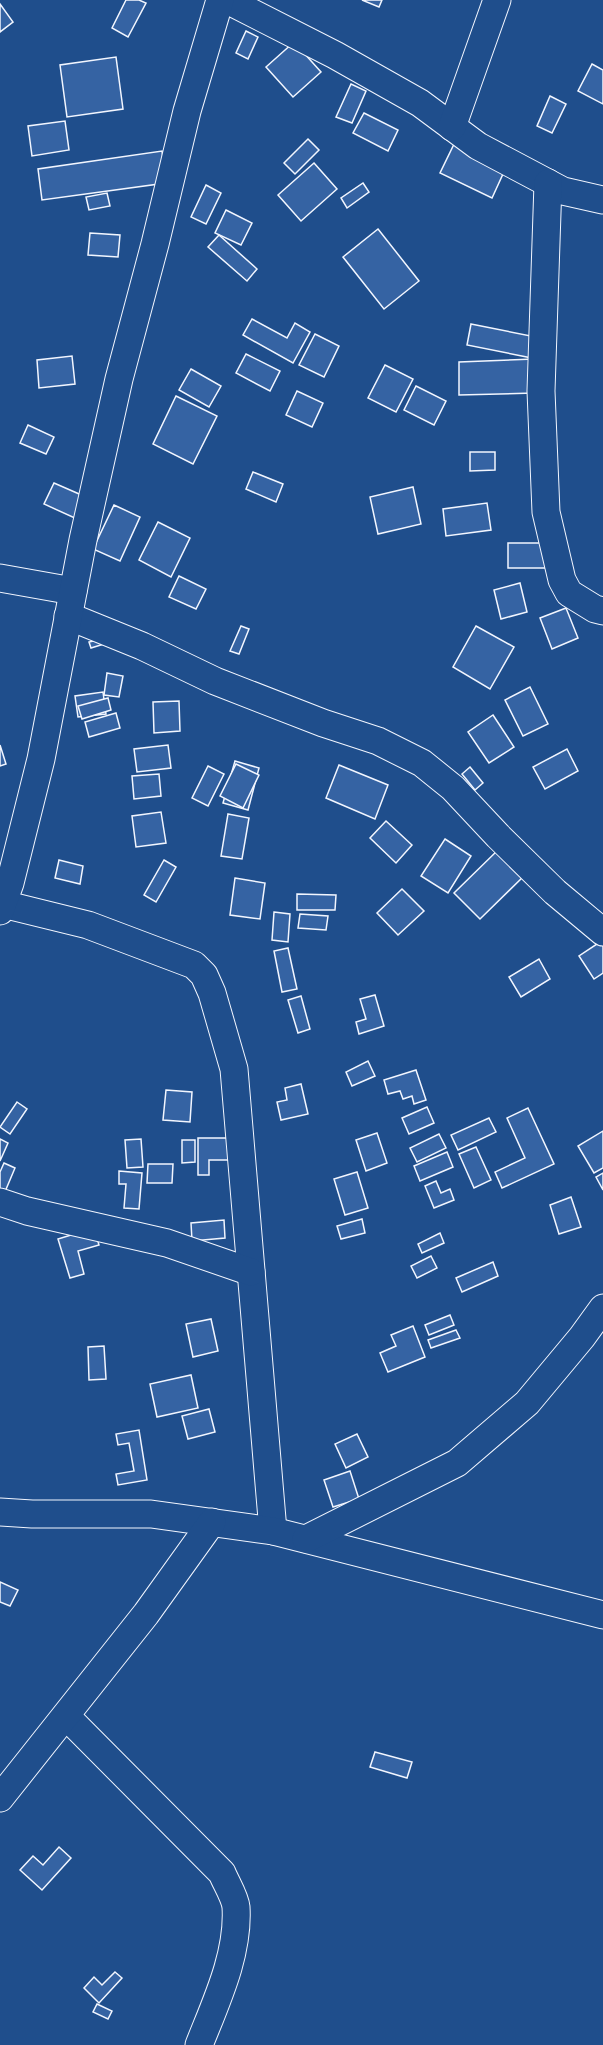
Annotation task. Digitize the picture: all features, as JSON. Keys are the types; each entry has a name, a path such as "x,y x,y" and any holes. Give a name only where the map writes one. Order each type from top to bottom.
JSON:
{"street":[{"path":"220,0 187,111 120,379 71,604 42,759 10,883 1,908 88,926 194,965 204,975 213,993 234,1069 273,1531"},
{"path":"227,0 335,55 420,104 478,146 563,191 603,200"},
{"path":"452,127 498,0"},
{"path":"548,183 542,391 546,512 562,580 569,593 595,609 603,611"},
{"path":"0,578 71,604 142,646 215,681 323,723 378,741 422,763 453,788 555,892 603,932"},
{"path":"0,1202 27,1211 167,1243 251,1272"},
{"path":"306,1539 457,1463 527,1403 603,1308"},
{"path":"0,1512 151,1514 273,1531 603,1615"},
{"path":"0,1798 146,1614 212,1522"},
{"path":"66,1716 222,1873 236,1906 232,1949 216,2003 199,2045"}],"building":[{"path":"126,0 139,0 146,3 128,37 112,28"},
{"path":"362,0 382,0 379,7"},
{"path":"0,4 13,22 0,32"},
{"path":"246,31 258,37 248,59 236,53"},
{"path":"294,42 321,72 293,97 266,67"},
{"path":"116,57 123,109 67,117 60,65"},
{"path":"592,64 603,70 603,104 578,91"},
{"path":"351,84 366,91 352,123 336,117"},
{"path":"550,96 566,104 552,133 537,126"},
{"path":"364,113 398,130 388,151 353,133"},
{"path":"65,121 69,150 32,156 28,126"},
{"path":"457,138 508,163 492,198 440,173"},
{"path":"308,139 319,150 295,174 284,163"},
{"path":"162,151 166,183 42,200 38,169"},
{"path":"314,163 337,189 301,221 278,195"},
{"path":"363,183 369,192 347,208 341,198"},
{"path":"206,185 221,193 206,224 191,217"},
{"path":"107,193 110,206 89,210 86,197"},
{"path":"226,210 252,223 241,245 215,233"},
{"path":"378,229 419,281 384,309 343,257"},
{"path":"90,233 120,235 118,257 88,255"},
{"path":"219,235 257,269 247,281 208,247"},
{"path":"252,319 287,338 295,323 310,332 293,363 243,335"},
{"path":"471,324 541,338 537,359 467,345"},
{"path":"315,334 339,346 324,377 299,365"},
{"path":"246,354 280,371 270,391 236,373"},
{"path":"72,356 75,384 39,388 37,360"},
{"path":"534,359 534,393 459,395 459,362"},
{"path":"385,365 413,379 396,412 368,398"},
{"path":"191,369 221,386 209,407 179,390"},
{"path":"416,386 446,401 434,425 404,410"},
{"path":"297,391 323,403 312,427 286,415"},
{"path":"176,396 217,416 193,464 153,444"},
{"path":"28,425 54,437 46,454 20,443"},
{"path":"470,452 495,452 495,470 470,471"},
{"path":"253,472 283,484 276,502 246,489"},
{"path":"54,483 86,497 77,519 44,504"},
{"path":"413,487 421,524 378,534 370,497"},
{"path":"487,503 491,530 446,536 443,509"},
{"path":"114,505 140,517 120,561 93,549"},
{"path":"158,522 190,538 171,577 139,560"},
{"path":"508,543 549,543 549,568 508,568"},
{"path":"179,576 206,589 196,609 169,597"},
{"path":"520,583 527,612 501,619 494,590"},
{"path":"566,608 578,638 552,649 540,618"},
{"path":"241,626 249,629 239,654 230,651"},
{"path":"476,626 514,647 490,689 453,667"},
{"path":"102,639 104,644 91,648 89,642"},
{"path":"107,673 123,676 119,697 104,695"},
{"path":"530,687 548,724 523,736 505,700"},
{"path":"103,692 106,714 78,717 75,696"},
{"path":"108,698 111,710 82,719 78,706"},
{"path":"179,701 180,731 154,733 153,702"},
{"path":"116,713 120,728 89,737 85,722"},
{"path":"493,715 514,747 489,763 468,732"},
{"path":"0,745 6,764 0,766"},
{"path":"168,745 171,768 137,772 134,749"},
{"path":"567,749 578,771 545,789 533,767"},
{"path":"235,761 259,768 248,810 223,803"},
{"path":"236,764 259,775 243,808 220,796"},
{"path":"339,765 388,785 375,819 326,798"},
{"path":"208,766 224,774 208,806 192,798"},
{"path":"470,767 483,783 475,790 462,774"},
{"path":"159,774 161,796 134,799 132,776"},
{"path":"161,812 166,843 136,847 132,816"},
{"path":"228,814 249,818 242,859 221,856"},
{"path":"386,821 412,845 396,863 370,838"},
{"path":"445,839 471,856 448,893 421,876"},
{"path":"501,847 526,874 480,919 454,893"},
{"path":"59,860 83,866 80,884 55,878"},
{"path":"164,860 176,867 156,902 144,895"},
{"path":"235,878 265,883 260,919 230,915"},
{"path":"402,889 424,911 398,935 377,913"},
{"path":"297,894 336,895 335,910 297,910"},
{"path":"274,912 290,914 288,942 272,940"},
{"path":"300,914 328,916 326,930 298,928"},
{"path":"603,940 603,973 594,979 579,956"},
{"path":"288,948 297,989 282,992 274,951"},
{"path":"539,959 550,979 521,997 509,977"},
{"path":"375,995 384,1026 359,1034 356,1022 366,1019 360,999"},
{"path":"301,996 310,1029 298,1033 288,1000"},
{"path":"368,1061 375,1076 352,1086 346,1072"},
{"path":"416,1070 426,1100 414,1104 412,1096 403,1099 400,1091 388,1094 384,1080"},
{"path":"301,1084 308,1114 281,1120 277,1102 287,1100 285,1088"},
{"path":"166,1090 192,1092 190,1122 163,1120"},
{"path":"17,1102 27,1109 10,1134 0,1127"},
{"path":"427,1107 434,1123 409,1134 402,1118"},
{"path":"528,1108 554,1164 502,1188 495,1172 525,1158 507,1118"},
{"path":"489,1118 496,1132 458,1150 451,1135"},
{"path":"603,1131 603,1168 594,1173 578,1146"},
{"path":"377,1133 387,1163 366,1171 356,1140"},
{"path":"439,1134 446,1148 417,1162 410,1148"},
{"path":"198,1138 231,1138 231,1160 209,1160 209,1175 198,1175"},
{"path":"0,1139 8,1143 0,1161"},
{"path":"141,1139 143,1167 127,1168 125,1140"},
{"path":"182,1140 195,1140 195,1162 182,1163"},
{"path":"476,1147 491,1180 474,1188 459,1154"},
{"path":"447,1152 453,1167 420,1181 414,1166"},
{"path":"4,1163 15,1168 4,1194 0,1193 0,1172"},
{"path":"148,1164 173,1164 172,1183 147,1183"},
{"path":"119,1171 142,1173 139,1209 124,1208 126,1184 119,1184"},
{"path":"357,1172 368,1208 345,1215 334,1179"},
{"path":"603,1173 603,1190 596,1177"},
{"path":"436,1181 441,1193 450,1189 454,1200 434,1208 425,1186"},
{"path":"571,1197 581,1227 559,1234 550,1205"},
{"path":"362,1219 365,1233 341,1239 337,1226"},
{"path":"224,1220 225,1238 192,1241 191,1223"},
{"path":"94,1228 99,1245 78,1251 84,1274 70,1278 58,1239"},
{"path":"440,1233 444,1243 422,1253 418,1244"},
{"path":"431,1256 437,1268 417,1278 411,1266"},
{"path":"493,1262 498,1276 462,1292 456,1278"},
{"path":"450,1315 454,1325 429,1335 425,1325"},
{"path":"211,1319 218,1351 193,1357 186,1324"},
{"path":"413,1326 425,1357 388,1372 380,1353 396,1346 391,1335"},
{"path":"456,1330 460,1338 431,1348 428,1340"},
{"path":"104,1346 106,1379 89,1380 88,1347"},
{"path":"191,1375 198,1408 157,1417 150,1384"},
{"path":"209,1409 215,1432 188,1439 182,1416"},
{"path":"139,1430 147,1480 118,1485 116,1474 134,1471 129,1443 118,1445 116,1434"},
{"path":"357,1434 368,1457 346,1468 335,1444"},
{"path":"350,1471 359,1499 333,1507 324,1480"},
{"path":"0,1582 18,1590 10,1606 0,1602"},
{"path":"375,1752 412,1762 407,1778 370,1767"},
{"path":"59,1847 71,1858 42,1890 20,1870 33,1856 43,1865"},
{"path":"115,1972 122,1978 99,2003 84,1988 94,1977 102,1985"},
{"path":"97,2004 112,2011 108,2019 93,2012"}]}
